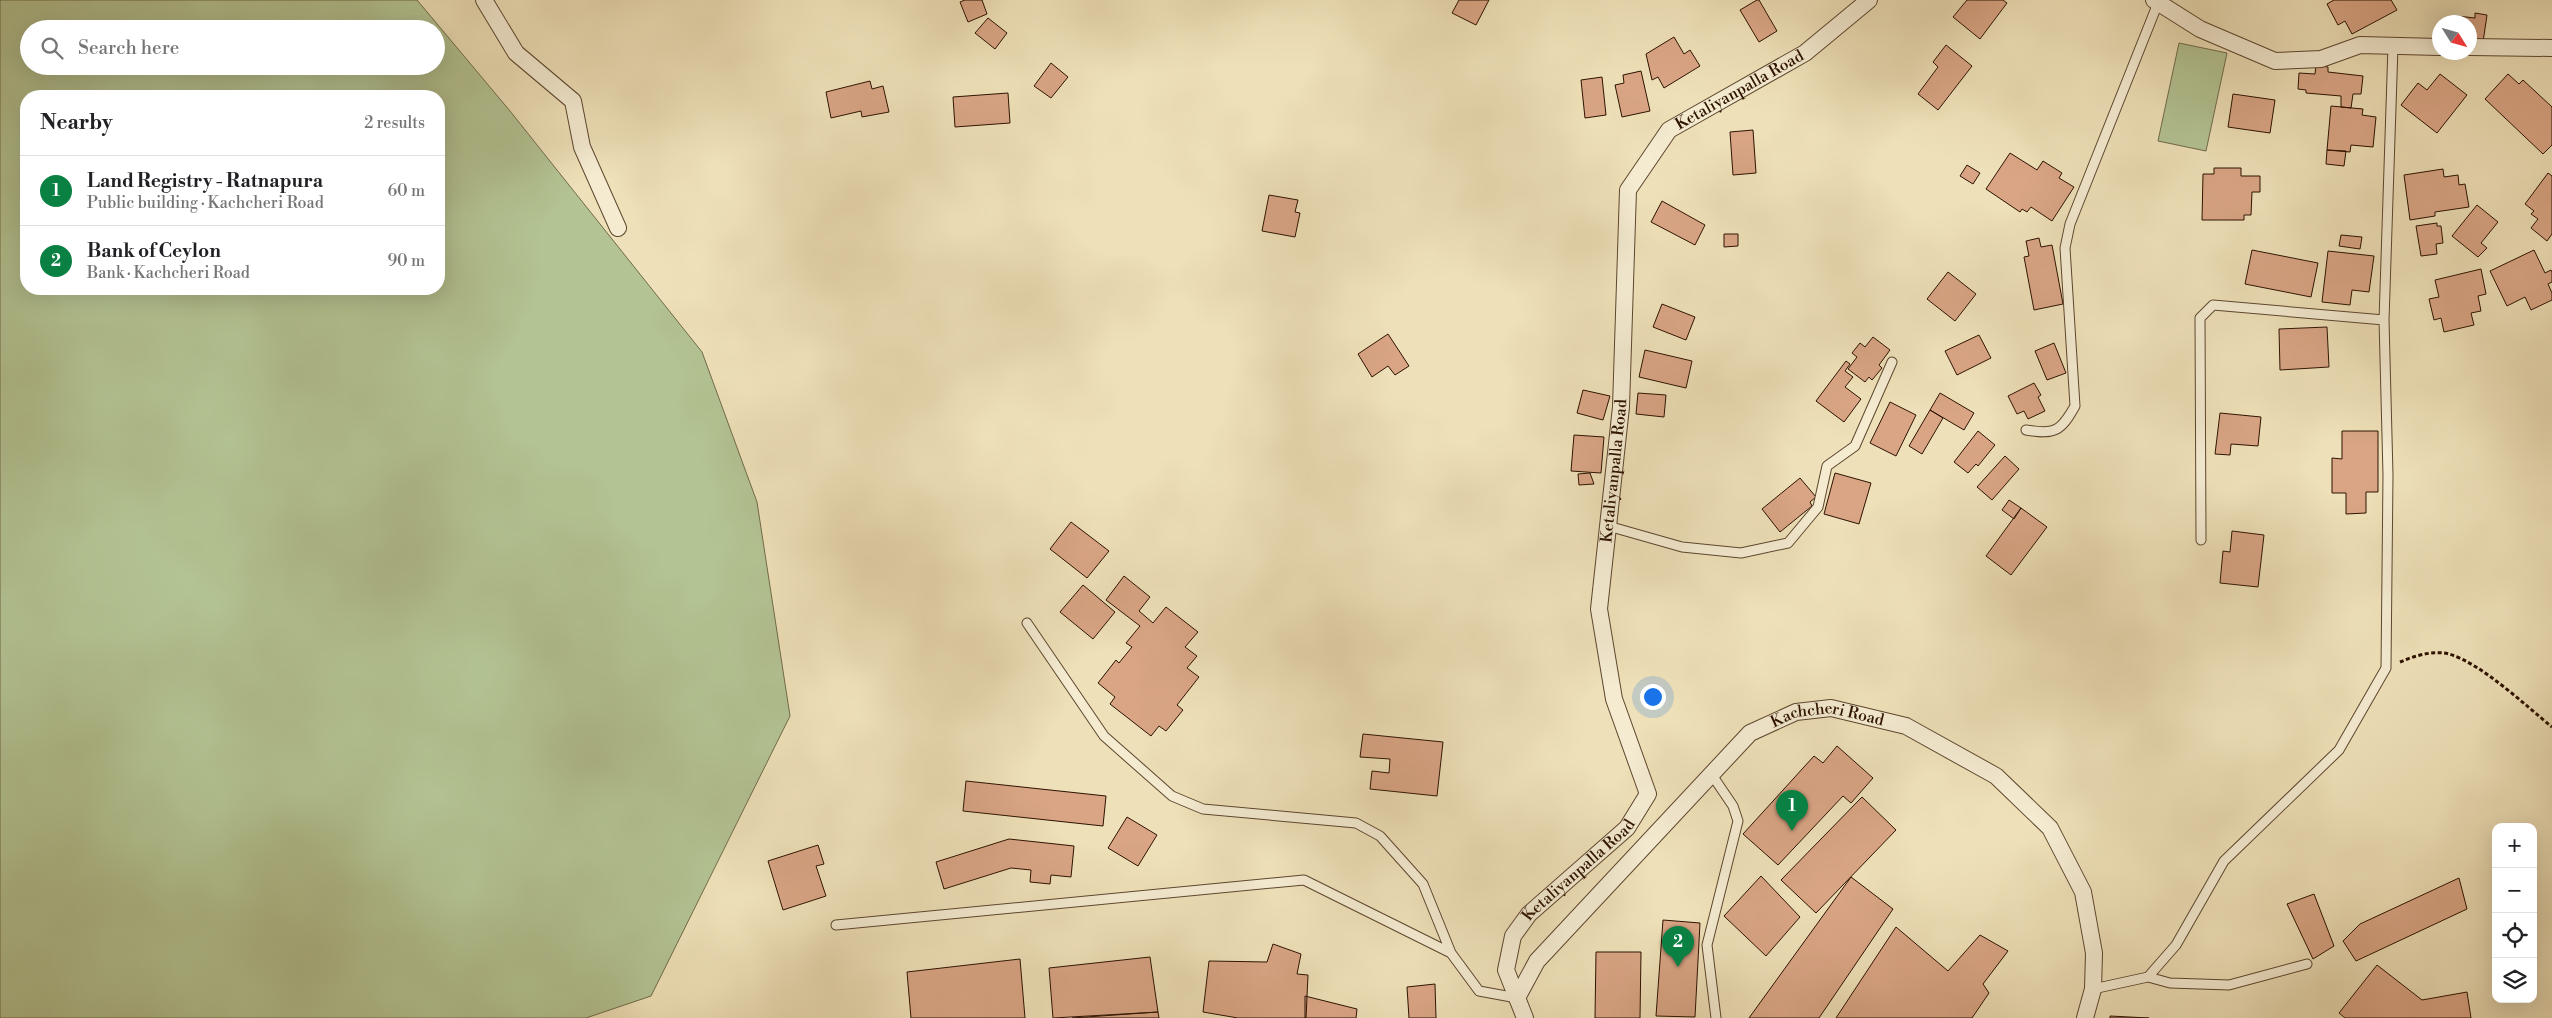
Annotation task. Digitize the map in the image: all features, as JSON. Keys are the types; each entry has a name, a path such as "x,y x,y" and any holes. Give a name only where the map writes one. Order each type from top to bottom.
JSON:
{"street":[{"path":"484,0 516,54 573,100 582,147 618,228"},
{"name":"Ketaliyanpalla Road","path":"1517,998 1506,970 1513,936 1529,914 1627,828 1648,794 1614,699 1599,609 1621,407 1628,190 1669,130 1805,53 1869,0"},
{"path":"2156,1 2200,29 2275,61 2320,59 2360,44 2432,47"},
{"path":"2477,47 2552,48"},
{"name":"Kachcheri Road","path":"1517,998 1537,960 1750,733 1796,712 1831,708 1906,726 1996,776 2050,828 2083,892 2094,953 2093,989 2085,1018"},
{"path":"1517,998 1526,1018"}],"lane":[{"path":"2026,430 2046,433 2059,427 2065,424 2076,406 2065,248 2070,224 2156,1"},
{"path":"2148,976 2176,945 2224,861 2340,750 2386,668 2388,475 2384,320 2393,46"},
{"path":"2200,540 2200,318 2213,305 2384,320"},
{"path":"1608,526 1682,547 1741,553 1788,543 1818,507 1827,466 1855,446 1892,362"},
{"path":"1027,623 1104,736 1172,796 1203,809 1356,823 1380,836 1423,884 1451,953 1479,991 1517,998"},
{"path":"1712,775 1733,806 1738,822 1707,945 1716,1018"},
{"path":"836,925 1304,880 1451,953"},
{"path":"2093,989 2148,976 2170,983 2229,985 2307,964"}],"path":[{"path":"2386,668 2416,654 2448,654 2488,675 2552,727"}],"green space":[{"path":"0,0 417,0 434,20 20,20 20,75 445,75 445,33 510,111 702,352 757,502 790,716 651,996 586,1018 0,1018"},
{"path":"2179,43 2227,53 2206,151 2158,141"}],"building":[{"path":"965,0 982,0 987,14 968,22 960,2"},
{"path":"1459,0 1489,0 1476,25 1452,13"},
{"path":"1759,0 1777,31 1759,42 1740,10"},
{"path":"1967,0 2003,0 2007,3 1980,39 1953,17"},
{"path":"2334,0 2391,0 2397,10 2352,34 2345,21 2338,25 2327,4"},
{"path":"2475,13 2487,15 2483,42 2477,41 2477,15"},
{"path":"988,18 1007,33 995,49 975,33"},
{"path":"1674,37 1684,54 1690,50 1700,66 1664,88 1658,77 1652,80 1646,54"},
{"path":"1946,45 1972,66 1938,110 1918,94 1938,67 1933,62"},
{"path":"1051,63 1068,77 1051,98 1034,86"},
{"path":"2316,65 2328,67 2328,72 2363,76 2361,94 2353,94 2351,108 2341,107 2341,96 2306,93 2306,90 2298,89 2299,73 2315,74"},
{"path":"1641,71 1650,111 1622,117 1615,85 1624,83 1623,75"},
{"path":"2440,74 2467,95 2437,133 2401,105 2418,83 2427,90"},
{"path":"2508,74 2519,84 2523,80 2552,107 2552,145 2543,154 2485,99"},
{"path":"1602,77 1606,115 1585,118 1581,80"},
{"path":"870,81 872,89 883,86 889,112 862,117 861,111 831,118 826,92"},
{"path":"1008,93 1010,123 955,127 953,97"},
{"path":"2233,94 2275,100 2270,133 2228,127"},
{"path":"2331,106 2363,109 2362,115 2376,117 2373,147 2351,145 2350,152 2327,150"},
{"path":"1753,130 1756,173 1733,175 1730,132"},
{"path":"2327,150 2346,151 2344,166 2326,164"},
{"path":"2010,153 2037,170 2043,161 2062,173 2059,178 2074,187 2052,221 2031,207 2027,212 2022,209 2020,212 1986,189"},
{"path":"1967,165 1980,173 1973,184 1960,176"},
{"path":"2214,168 2241,168 2241,176 2260,176 2260,192 2252,192 2251,215 2244,215 2244,220 2202,220 2203,174 2214,174"},
{"path":"2443,169 2444,177 2458,175 2459,185 2465,184 2469,207 2435,212 2435,216 2410,220 2404,175"},
{"path":"2548,173 2552,176 2552,234 2547,241 2531,228 2538,219 2531,214 2534,211 2525,204"},
{"path":"1269,195 1298,200 1295,212 1300,213 1295,237 1262,231"},
{"path":"1662,201 1705,225 1695,245 1651,222"},
{"path":"2477,205 2498,222 2481,243 2487,248 2478,257 2452,236"},
{"path":"2437,223 2437,226 2441,226 2443,243 2436,244 2437,254 2421,256 2416,226"},
{"path":"1724,234 1738,234 1738,246 1724,247"},
{"path":"2341,235 2362,237 2360,249 2339,246"},
{"path":"2039,238 2041,247 2052,245 2063,304 2034,310 2024,257 2029,256 2026,241"},
{"path":"2252,250 2318,263 2311,297 2245,284"},
{"path":"2534,250 2545,273 2551,270 2552,272 2552,282 2548,284 2552,293 2552,300 2531,310 2525,297 2507,306 2490,271"},
{"path":"2328,251 2374,256 2369,292 2352,290 2350,305 2322,302"},
{"path":"2481,269 2486,294 2478,296 2481,311 2471,313 2474,325 2444,332 2441,318 2434,320 2429,299 2439,297 2435,280"},
{"path":"1948,272 1976,294 1955,321 1927,299"},
{"path":"1662,304 1695,317 1686,340 1653,327"},
{"path":"2327,327 2329,367 2280,370 2279,329"},
{"path":"1388,334 1409,366 1395,375 1388,366 1372,377 1358,354"},
{"path":"1979,335 1991,358 1957,375 1945,351"},
{"path":"1873,337 1890,350 1879,365 1882,368 1872,380 1869,377 1865,382 1848,369 1857,357 1852,353 1860,343 1865,347"},
{"path":"2054,343 2066,373 2047,380 2035,351"},
{"path":"1645,350 1692,361 1686,388 1639,377"},
{"path":"1846,361 1850,364 1845,371 1853,377 1845,387 1861,399 1844,422 1816,401"},
{"path":"2034,383 2041,395 2038,397 2045,411 2028,419 2024,411 2017,414 2008,396"},
{"path":"1583,390 1610,396 1603,420 1577,413"},
{"path":"1638,393 1666,395 1664,417 1636,414"},
{"path":"1940,393 1974,413 1964,430 1930,410"},
{"path":"1890,402 1916,415 1896,456 1870,443"},
{"path":"1930,410 1943,418 1922,454 1909,446"},
{"path":"2220,413 2261,417 2258,446 2231,444 2230,455 2215,454"},
{"path":"1978,431 1995,445 1978,466 1976,464 1968,473 1954,462"},
{"path":"2342,431 2378,431 2378,492 2366,492 2366,513 2346,514 2346,493 2332,493 2332,458 2342,459"},
{"path":"1574,435 1604,437 1601,473 1571,471"},
{"path":"2005,456 2019,469 1992,500 1977,487"},
{"path":"1590,473 1594,484 1579,485 1578,474"},
{"path":"1835,473 1871,483 1859,524 1824,514"},
{"path":"1800,478 1816,497 1810,502 1812,506 1780,532 1762,509"},
{"path":"2009,500 2021,508 2014,519 2002,510"},
{"path":"2021,508 2047,527 2011,575 1986,556"},
{"path":"1071,522 1109,551 1087,578 1050,549"},
{"path":"2232,531 2264,535 2258,587 2220,583 2223,551 2230,552"},
{"path":"1124,576 1150,597 1139,611 1153,623 1166,607 1198,632 1185,647 1197,656 1187,668 1199,677 1177,705 1183,710 1166,731 1159,726 1151,736 1110,704 1115,697 1098,683 1116,660 1119,663 1132,647 1126,643 1140,626 1106,600"},
{"path":"1083,585 1115,612 1093,639 1060,612"},
{"path":"1363,734 1443,742 1437,796 1370,789 1372,771 1389,773 1390,759 1360,757"},
{"path":"1837,746 1873,778 1851,803 1843,796 1778,865 1743,834 1814,756 1823,763"},
{"path":"966,781 1106,796 1103,826 963,811"},
{"path":"1862,797 1896,830 1816,913 1781,880"},
{"path":"1127,817 1157,835 1138,866 1108,848"},
{"path":"1009,839 1074,846 1071,877 1051,875 1050,884 1030,882 1031,870 1011,868 944,889 936,862"},
{"path":"818,845 824,864 816,866 826,896 783,910 768,861"},
{"path":"1761,876 1800,917 1766,956 1724,916"},
{"path":"1851,877 1893,909 1819,1018 1749,1018"},
{"path":"2459,878 2467,909 2356,961 2343,941 2360,924"},
{"path":"2314,894 2334,946 2313,959 2287,904"},
{"path":"1663,920 1700,923 1695,1017 1656,1016"},
{"path":"1896,927 1948,971 1980,935 2008,951 1983,984 1989,993 1972,1018 1836,1018"},
{"path":"1273,944 1301,954 1297,974 1308,975 1306,1018 1238,1018 1203,1012 1209,961 1267,962"},
{"path":"1596,952 1641,952 1640,1018 1595,1018"},
{"path":"1150,957 1158,1012 1053,1018 1049,968"},
{"path":"1020,959 1025,1018 911,1018 907,972"},
{"path":"2377,965 2422,1000 2467,992 2471,1018 2345,1018 2339,1013"},
{"path":"1435,984 1436,1018 1409,1018 1407,987"},
{"path":"1305,996 1357,1009 1356,1018 1305,1018"},
{"path":"1158,1012 1159,1018 1072,1018"},
{"path":"2110,1016 2149,1018 2110,1018"}],"place":[{"name":"Land Registry - Ratnapura","path":"1792,831"},
{"name":"Bank of Ceylon","path":"1678,967"}]}
